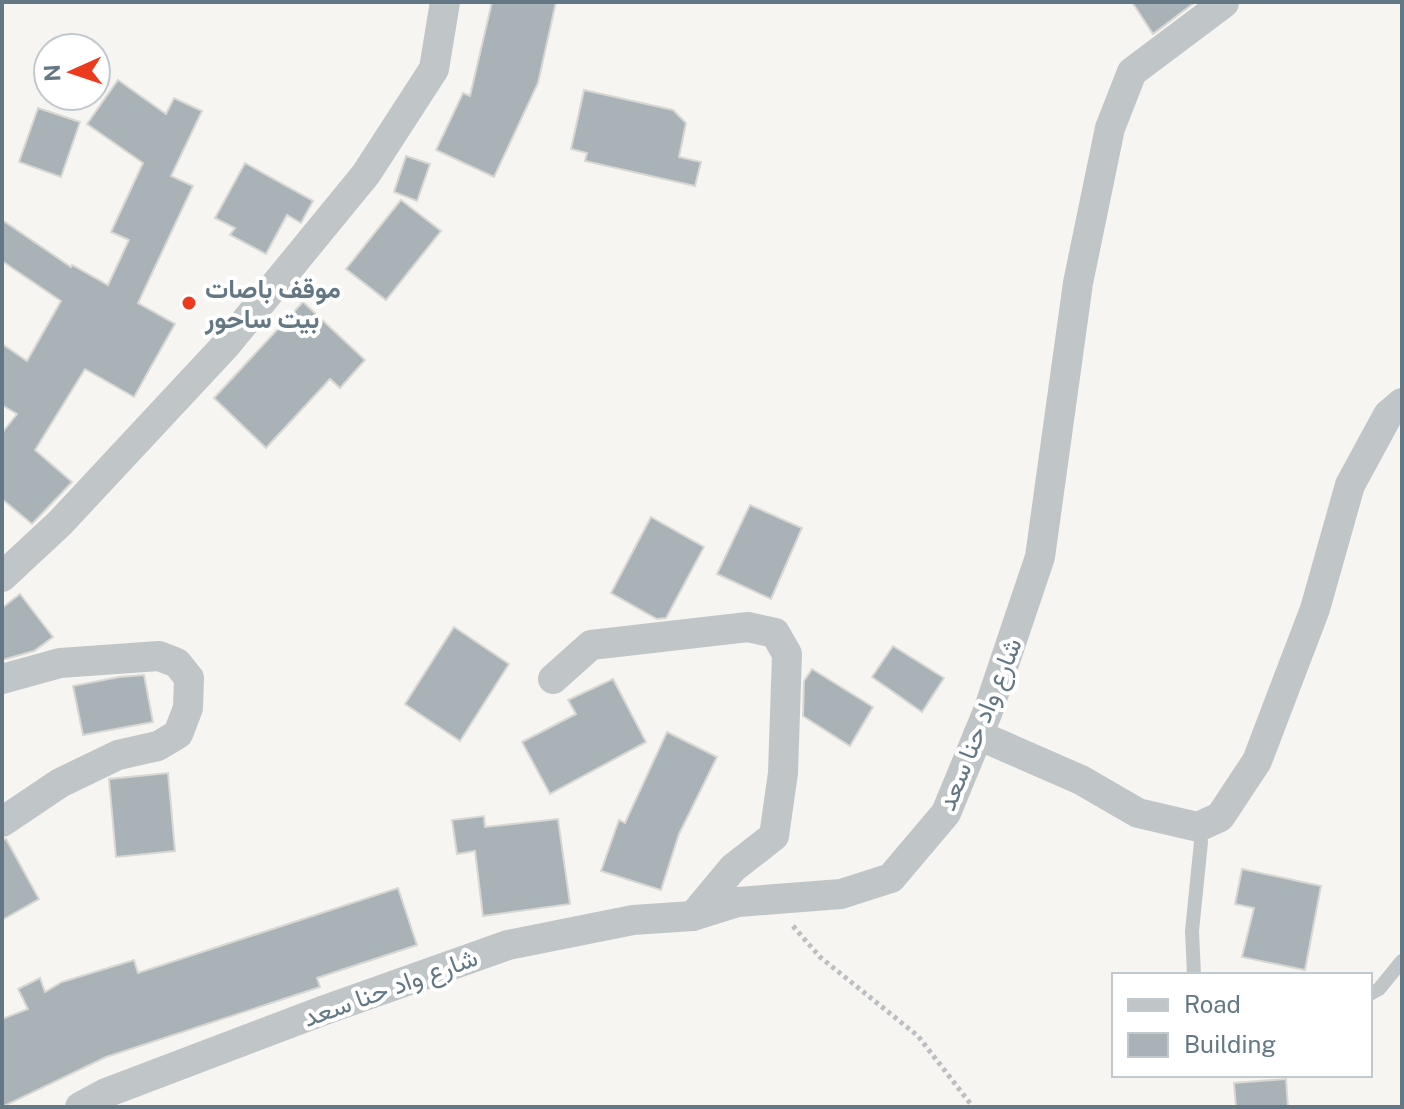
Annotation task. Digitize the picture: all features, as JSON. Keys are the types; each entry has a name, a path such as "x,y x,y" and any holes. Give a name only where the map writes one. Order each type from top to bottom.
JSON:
{"street":[{"path":"2,577 60,523 226,345 366,174 434,69 445,2"},
{"name":"شارع واد حنا سعد","path":"80,1107 135,1082 508,945 633,920 693,916 738,902 841,894 891,878 946,813 1012,645 1040,557 1078,283 1110,128 1132,72 1224,3"},
{"path":"978,735 1081,780 1138,813 1198,827 1220,817 1257,761 1315,609 1350,485 1388,415 1402,403"},
{"path":"553,679 591,645 748,627 775,633 781,643 787,654 784,743 774,836 733,868 693,916"},
{"path":"2,679 60,663 159,656 177,663 189,678 188,708 178,734 158,746 118,755 60,783 2,822"}],"lane":[{"path":"1194,973 1192,931 1201,842 1198,827"},
{"path":"1372,993 1379,989 1402,961"}],"path":[{"path":"772,901 820,957 918,1036 973,1107"}],"building":[{"path":"492,2 556,2 538,83 494,177 436,150 463,93 470,96"},
{"path":"1132,2 1195,2 1153,34"},
{"path":"118,80 166,114 174,98 202,111 171,176 193,186 138,303 175,324 134,397 85,369 35,450 72,482 32,524 2,499 2,433 17,414 2,405 2,344 27,361 61,301 2,261 2,220 71,267 108,285 129,240 111,232 143,163 87,124 95,112 112,112 112,89"},
{"path":"584,90 673,110 686,123 679,157 701,162 695,186 585,161 587,153 571,149"},
{"path":"37,112 50,112 80,122 61,177 19,162"},
{"path":"406,156 430,164 417,201 394,192"},
{"path":"245,163 313,201 301,223 287,215 266,254 230,235 235,228 215,218"},
{"path":"401,200 441,231 386,300 346,269"},
{"path":"303,302 365,360 340,388 330,379 266,448 214,398"},
{"path":"750,505 802,528 771,599 717,574"},
{"path":"651,517 704,547 666,618 657,619 611,593"},
{"path":"20,594 53,637 34,651 2,660 2,608"},
{"path":"454,627 509,664 460,741 405,704"},
{"path":"893,646 944,678 922,712 872,677"},
{"path":"812,669 873,707 850,746 803,716 804,681"},
{"path":"144,675 153,722 83,735 73,686"},
{"path":"613,679 646,742 550,794 522,742 576,714 568,700"},
{"path":"667,732 717,757 679,834 661,890 601,871 619,820 625,823"},
{"path":"168,773 175,851 116,857 109,779"},
{"path":"484,816 485,827 558,819 570,904 483,916 475,851 457,854 452,820"},
{"path":"6,839 39,899 2,920 2,840"},
{"path":"1242,869 1321,886 1305,970 1242,957 1254,908 1235,904"},
{"path":"398,888 417,945 317,978 320,987 106,1057 2,1107 2,1019 28,1009 18,989 40,978 45,992 62,982 134,960 138,973"},
{"path":"1286,1079 1288,1107 1236,1107 1234,1083"}],"place":[{"name":"موقف باصات بيت ساحور","path":"189,303"}]}
